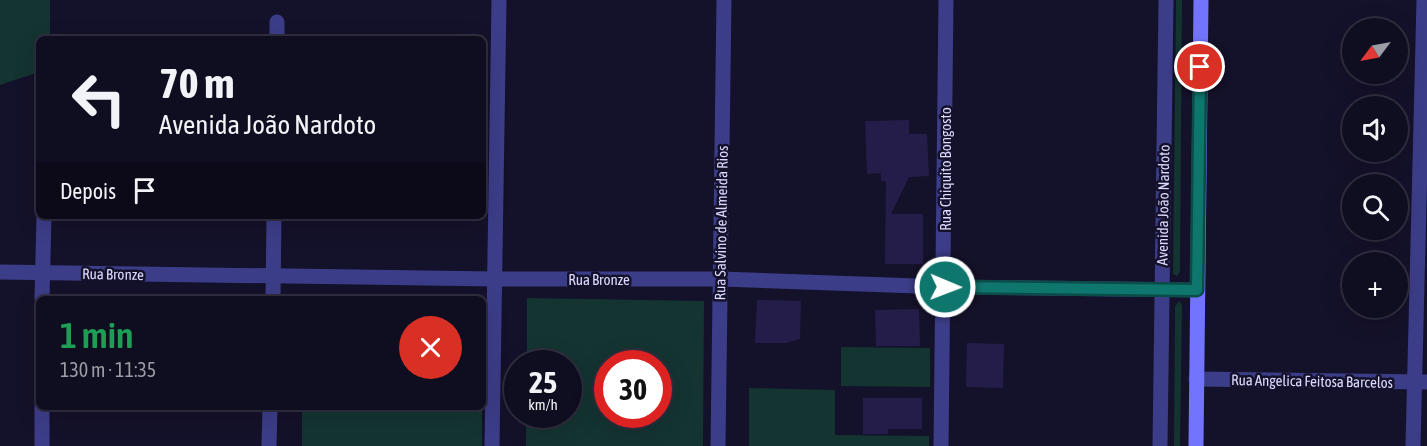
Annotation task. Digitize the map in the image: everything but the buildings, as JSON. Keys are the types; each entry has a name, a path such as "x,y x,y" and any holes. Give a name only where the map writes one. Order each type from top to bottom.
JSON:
{"street":[{"path":"492,446 499,0"},
{"name":"Rua Salvino de Almeida Rios","path":"718,446 724,0"},
{"name":"Rua Chiquito Bongosto","path":"941,446 945,287 946,0"},
{"name":"Avenida João Nardoto","path":"1160,446 1166,0"},
{"path":"1196,446 1201,0"},
{"path":"1413,446 1421,382 1424,0"},
{"path":"277,22 277,36"},
{"path":"42,296 44,219"},
{"path":"273,296 274,219"},
{"name":"Rua Bronze","path":"0,272 494,279 721,279 945,287 1197,290"},
{"name":"Rua Angelica Feitosa Barcelos","path":"1196,379 1421,382"},
{"path":"42,410 42,446"},
{"path":"269,446 270,410"}],"green space":[{"path":"0,0 50,0 50,36 36,36 36,73 0,85"},
{"path":"1176,0 1182,0 1180,272 1177,276 1173,274"},
{"path":"527,298 704,301 703,446 526,446 526,428 582,428 582,350 527,350"},
{"path":"1179,301 1182,305 1180,446 1174,446 1175,307"},
{"path":"841,347 930,348 930,387 841,386"},
{"path":"749,388 835,390 835,435 929,436 929,446 749,446"},
{"path":"302,410 482,410 482,446 302,446"}],"route":[{"path":"945,287 1197,290 1200,67"}]}
